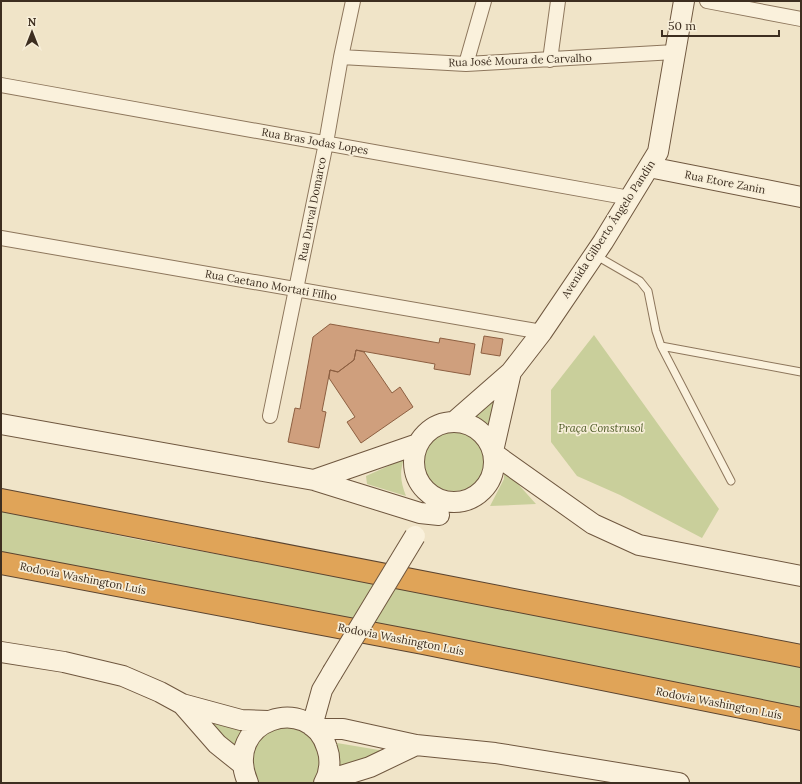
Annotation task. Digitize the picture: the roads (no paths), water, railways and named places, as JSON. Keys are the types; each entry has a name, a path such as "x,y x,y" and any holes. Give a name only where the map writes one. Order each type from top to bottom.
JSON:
{"highway":[{"path":"1,500 801,656"},
{"name":"Rodovia Washington Luís","path":"1,563 423,643 801,719"}],"main road":[{"name":"Avenida Gilberto Ângelo Pandin","path":"455,422 510,372 542,332 594,255 658,152 684,1"},
{"name":"Rua Etore Zanin","path":"649,167 801,197"},
{"name":"Avenida Gilberto Ângelo Pandin","path":"493,452 510,372"},
{"path":"314,728 322,690 424,523 458,502 471,498 482,490 490,480 494,467 493,452 485,436 471,425 455,422 443,423 433,427 424,434 418,444 414,453 413,462 418,481 424,523"},
{"path":"1,424 314,480 366,496 424,523"},
{"path":"314,480 418,444"},
{"path":"493,452 593,524 639,545 801,576"},
{"path":"363,463 358,470 358,476 359,483 366,496"},
{"path":"418,481 431,495 449,502 458,502"},
{"path":"1,652 64,662 123,676 160,692 182,704 241,720 300,720 314,728 326,742 330,755 330,768 325,782"},
{"path":"243,776 243,751 248,738 257,728 298,710 322,690"},
{"path":"182,704 243,776"},
{"path":"314,728 343,729 416,745 495,753 679,783"},
{"path":"325,782 366,772 416,745"}],"street":[{"name":"Rua Durval Domarco","path":"270,416 326,143 341,57 353,1"},
{"path":"466,64 484,1"},
{"path":"550,60 558,1"},
{"path":"707,1 801,19"},
{"name":"Rua José Moura de Carvalho","path":"341,57 466,64 676,52"},
{"name":"Rua Bras Jodas Lopes","path":"1,85 630,198"},
{"name":"Rua Caetano Mortati Filho","path":"1,238 542,332"}],"lane":[{"path":"594,255 640,281 648,291 656,331 661,346 731,481"},
{"path":"661,346 801,372"}],"park label":[{"name":"Praça Construsol","path":"601,428"}]}
